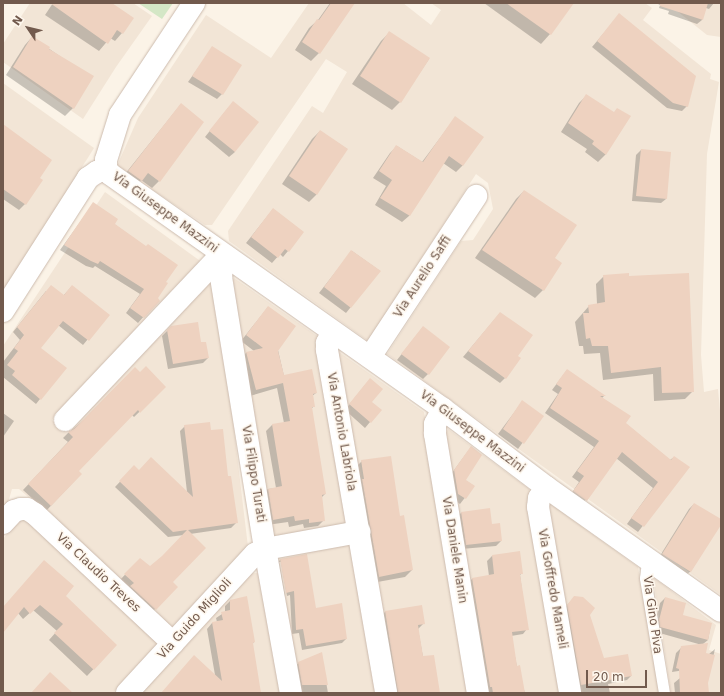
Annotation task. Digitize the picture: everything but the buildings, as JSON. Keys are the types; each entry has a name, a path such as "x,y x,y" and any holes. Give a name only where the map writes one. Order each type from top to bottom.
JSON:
{"street":[{"name":"Via Giuseppe Mazzini","path":"194,3 120,115 108,150 106,169 114,178 443,409 546,487 721,611"},
{"path":"3,311 88,178 97,172 106,169"},
{"name":"Via Aurelio Saffi","path":"370,357 476,196"},
{"name":"Via Giuseppe Mazzini","path":"65,420 222,254"},
{"name":"Via Filippo Turati","path":"222,254 220,277 265,549 291,693"},
{"name":"Via Antonio Labriola","path":"333,332 327,343 327,350 386,693"},
{"name":"Via Daniele Manin","path":"443,409 435,424 435,434 478,693"},
{"name":"Via Goffredo Mameli","path":"546,487 539,498 538,507 570,693"},
{"name":"Via Claudio Treves","path":"3,523 14,511 21,509 26,509 35,514 173,643"},
{"path":"265,549 359,532"},
{"name":"Via Guido Miglioli","path":"127,693 255,554 265,549"}],"lane":[{"name":"Via Gino Piva","path":"650,561 646,570 645,578 664,693"}],"shaded area":[{"path":"30,3 133,3 152,16 116,67 83,119 3,62 3,44"},
{"path":"309,3 403,3 431,25 441,10 431,3 645,3 652,8 643,20 711,74 710,79 719,82 707,154 701,355 704,392 718,389 721,421 721,595 387,354 461,241 473,240 493,209 488,183 476,174 368,341 229,241 228,231 312,106 323,113 347,72 326,59 212,225 205,225 117,166 138,118 206,15 271,58"},
{"path":"667,3 721,3 721,37 707,35"},
{"path":"3,83 94,148 3,293"},
{"path":"105,192 203,263 52,420 64,430 212,281 220,312 248,547 172,628 62,526 19,489 12,489 8,503 3,509 3,346"},
{"path":"234,278 320,338 348,526 272,540 228,289"},
{"path":"336,351 424,412 470,693 391,693"},
{"path":"448,429 529,489 564,693 485,693 443,439"},
{"path":"549,503 638,567 660,693 576,693"},
{"path":"27,520 158,642 154,649 113,693 3,693 3,539 17,521"},
{"path":"349,541 377,693 301,693 284,612 279,557"},
{"path":"262,572 283,693 140,693 249,574"},
{"path":"653,577 716,625 709,650 721,654 721,693 671,693"}],"green space":[{"path":"138,3 173,3 162,19"}]}
